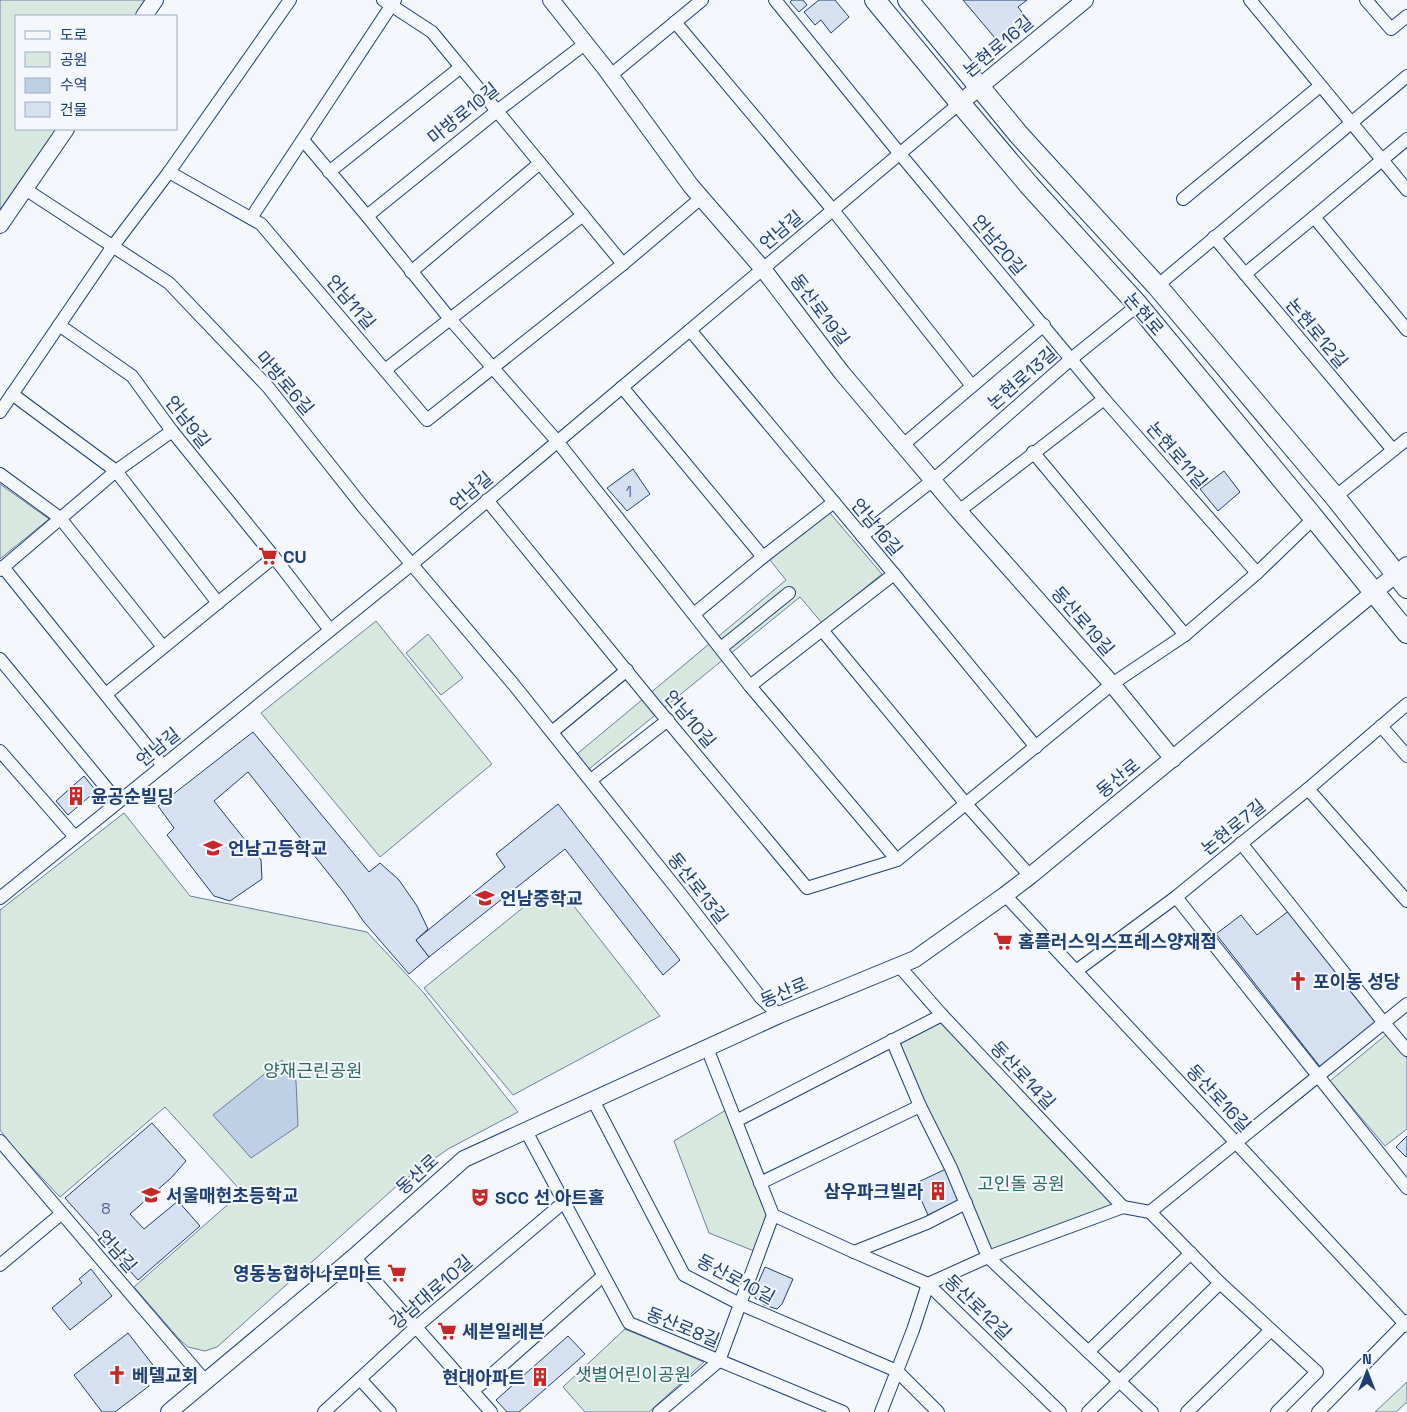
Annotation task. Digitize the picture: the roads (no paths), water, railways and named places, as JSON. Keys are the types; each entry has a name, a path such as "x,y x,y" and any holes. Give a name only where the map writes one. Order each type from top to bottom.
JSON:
{"main road":[{"name":"논현로","path":"876,0 1029,185 1138,305 1407,633"},
{"name":"논현로","path":"908,0 1019,135 1157,286 1403,576"}],"street":[{"path":"145,15 155,0"},
{"path":"0,412 113,246 169,172 290,0"},
{"path":"553,0 611,75 691,186 763,268"},
{"path":"611,75 702,0"},
{"name":"언남20길","path":"775,0 900,154 1071,359"},
{"name":"논현로16길","path":"960,103 1085,0"},
{"path":"1250,0 1407,190"},
{"path":"1366,0 1391,29 1407,16"},
{"path":"251,218 303,140 390,2 432,32 623,264"},
{"path":"675,22 833,210 972,386"},
{"name":"마방로10길","path":"367,216 497,111 586,43"},
{"path":"329,172 461,67"},
{"path":"1157,286 1407,76"},
{"path":"1183,199 1320,86"},
{"name":"언남길","path":"2,894 412,564 960,103"},
{"path":"0,225 65,130"},
{"path":"1245,274 1407,139"},
{"path":"303,140 450,319 557,441 750,686 897,860 1112,684 1185,635 1257,573 1314,518"},
{"path":"411,272 540,163"},
{"name":"언남11길","path":"169,172 262,224 427,420 493,367"},
{"name":"마방로6길","path":"25,188 169,282 262,380 364,508 412,564"},
{"path":"493,367 623,264 701,198"},
{"path":"385,370 583,215"},
{"path":"1314,218 1407,330"},
{"name":"논현로12길","path":"1214,237 1393,450"},
{"name":"동산로19길","path":"763,268 842,373 959,511 1112,684 1173,759"},
{"name":"논현로13길","path":"933,480 1071,359 1138,305"},
{"name":"언남9길","path":"58,326 132,376 172,431 274,557 330,630"},
{"path":"903,445 1044,326"},
{"name":"언남16길","path":"690,330 1036,747"},
{"name":"논현로11길","path":"1071,359 1257,573"},
{"path":"622,387 763,557"},
{"path":"12,394 116,472 218,602"},
{"path":"959,511 1104,399"},
{"path":"163,766 2,569 116,472 172,431"},
{"path":"1335,497 1407,439"},
{"path":"1033,452 1185,635"},
{"path":"0,474 60,518 163,647"},
{"path":"862,536 933,480"},
{"name":"언남10길","path":"487,500 807,888 897,860"},
{"path":"694,614 834,502"},
{"path":"106,694 274,557"},
{"name":"동산로13길","path":"412,564 552,732 762,998 779,1015"},
{"path":"750,686 894,574"},
{"name":"동산로","path":"169,1412 354,1257 464,1159 779,1015 915,959 1030,876 1374,592 1403,576"},
{"path":"721,648 789,593"},
{"path":"822,630 966,804 1030,876"},
{"path":"0,659 118,802"},
{"path":"552,732 626,670"},
{"name":"논현로7길","path":"1076,971 1176,897 1308,789 1407,704"},
{"path":"591,780 668,720"},
{"path":"1381,726 1407,756"},
{"path":"0,751 75,837"},
{"path":"1308,789 1407,901"},
{"path":"1241,843 1407,1050"},
{"name":"동산로16길","path":"1005,895 1406,1324"},
{"path":"1176,897 1407,1188"},
{"name":"동산로14길","path":"899,966 942,1015 1123,1206"},
{"path":"1150,1212 1407,1004"},
{"path":"736,1121 942,1015"},
{"path":"892,1040 920,1106 951,1168 988,1257 1152,1412"},
{"path":"659,1412 719,1361 773,1215 707,1048"},
{"name":"동산로10길","path":"592,1100 684,1275 740,1304 897,1371 938,1412"},
{"path":"760,1183 920,1106"},
{"name":"동산로8길","path":"526,1131 629,1323 843,1412"},
{"name":"언남길","path":"0,1143 206,1382"},
{"name":"강남대로10길","path":"324,1412 416,1327 564,1202"},
{"path":"854,1252 927,1223 966,1203"},
{"path":"881,1412 913,1330 928,1284 988,1257 1123,1206 1150,1212 1220,1283 1317,1372 1277,1412"},
{"path":"0,1265 62,1214"},
{"name":"동산로12길","path":"773,1215 928,1284 1060,1412"},
{"path":"1088,1352 1191,1253"},
{"path":"354,1257 491,1412"},
{"path":"473,1391 603,1276"},
{"path":"1088,1412 1220,1283"},
{"path":"1318,1412 1406,1324"},
{"path":"1187,1412 1271,1330"},
{"path":"360,1379 390,1412"}],"water":[{"path":"282,1060 296,1081 298,1126 251,1158 213,1115"}],"place":[{"name":"CU","path":"268,556"},
{"name":"윤공순빌딩","path":"76,796"},
{"name":"언남고등학교","path":"213,848"},
{"name":"언남중학교","path":"485,898"},
{"name":"홈플러스익스프레스양재점","path":"1003,941"},
{"name":"포이동 성당","path":"1298,981"},
{"name":"삼우파크빌라","path":"938,1191"},
{"name":"서울매헌초등학교","path":"151,1195"},
{"name":"SCC 선 아트홀","path":"480,1197"},
{"name":"영동농협하나로마트","path":"397,1273"},
{"name":"세븐일레븐","path":"447,1331"},
{"name":"베델교회","path":"117,1375"},
{"name":"현대아파트","path":"540,1377"}],"park label":[{"name":"양재근린공원","path":"313,1070"},
{"name":"고인돌 공원","path":"1021,1183"},
{"name":"샛별어린이공원","path":"633,1374"}]}
